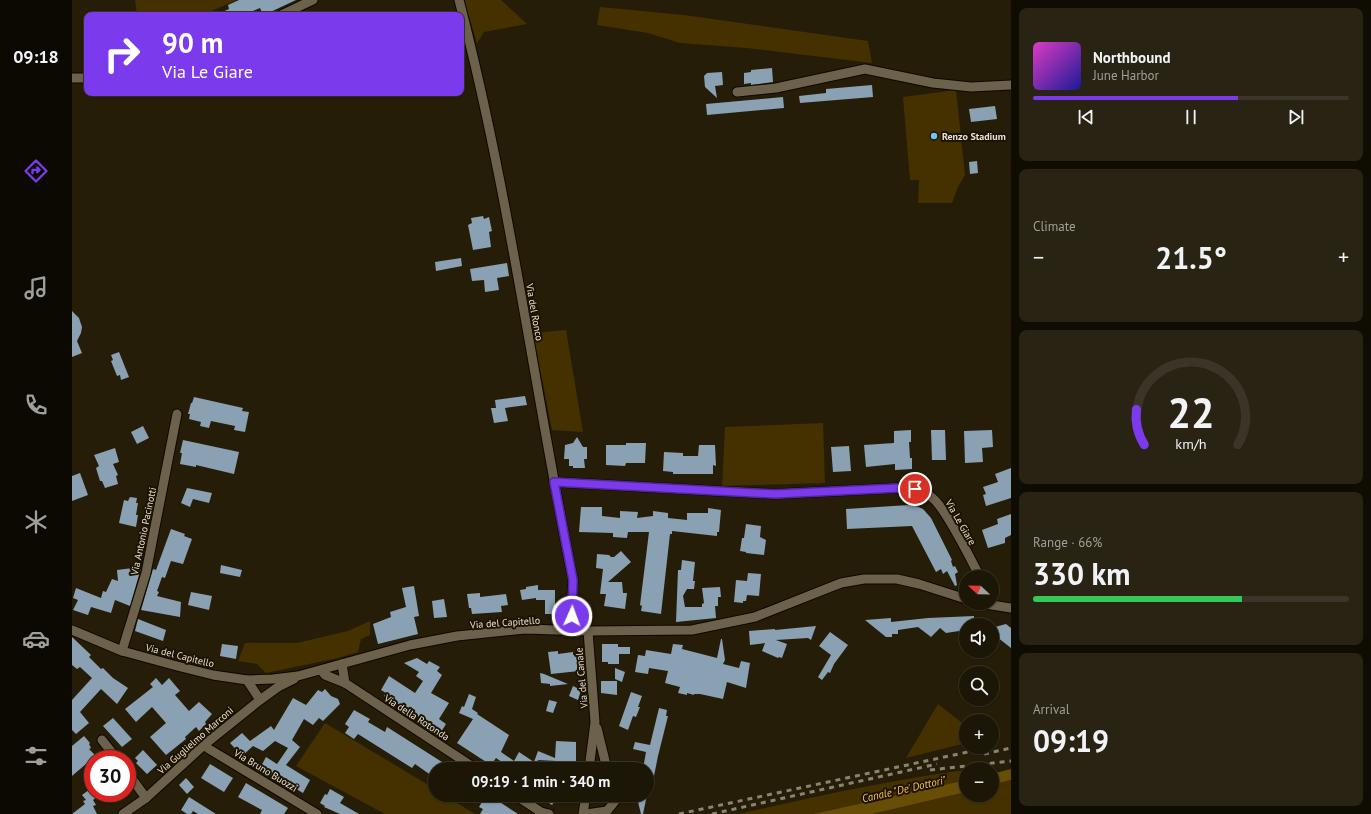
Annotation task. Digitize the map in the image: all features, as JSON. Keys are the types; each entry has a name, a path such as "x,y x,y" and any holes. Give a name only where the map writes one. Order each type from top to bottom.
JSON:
{"street":[{"path":"287,12 313,0"},
{"name":"Via del Ronco","path":"459,0 462,12"},
{"name":"Via del Ronco","path":"464,18 504,202 573,580 573,631"},
{"path":"737,92 776,88 865,69 933,83 971,87 1011,85"},
{"path":"72,78 84,78"},
{"name":"Via Antonio Pacinotti","path":"122,651 146,573 178,414"},
{"name":"Via Le Giare","path":"554,482 775,494 898,488 915,489 932,496 941,507 976,570"},
{"name":"Via del Capitello","path":"72,630 122,651 213,675 247,680 298,676 410,645 457,636 525,629 573,631 684,631 718,626 754,617 840,583 864,579 897,579 959,597"},
{"path":"999,606 1011,608"},
{"name":"Via del Canale","path":"588,631 596,722 605,762"},
{"path":"342,664 345,683"},
{"name":"Via della Rotonda","path":"321,670 324,676 345,683 465,762"},
{"name":"Via Guglielmo Marconi","path":"123,814 146,798 204,745 260,700 278,687 298,676"},
{"path":"247,680 260,700"},
{"name":"Via del Canale","path":"590,762 596,722"},
{"path":"102,740 110,750"},
{"name":"Via Bruno Buozzi","path":"204,745 317,814"},
{"path":"136,784 146,798"},
{"path":"526,802 541,812 549,814"},
{"path":"586,802 585,814 607,811 614,802"}],"shaded area":[{"path":"135,0 237,0 209,12 137,12"},
{"path":"464,0 501,0 527,24 484,32 477,43"},
{"path":"600,7 684,15 868,41 872,63 747,48 680,43 648,33 597,25"},
{"name":"Renzo Stadium","path":"956,90 965,175 958,187 952,203 918,203 919,180 910,180 903,97"},
{"path":"566,330 583,432 552,430 533,333"},
{"path":"823,423 825,483 722,486 725,427"},
{"path":"370,621 370,635 361,639 358,652 338,658 266,673 257,664 238,661 245,643 297,643 348,631"},
{"path":"938,704 959,720 959,745 906,758"},
{"path":"325,723 428,785 428,802 455,802 475,814 385,814 296,766"},
{"path":"1011,769 1011,780 999,783 999,772"},
{"path":"959,771 959,782 813,814 738,814 823,795"},
{"path":"1011,780 1011,814 872,814 959,794 959,802 999,802 999,783"},
{"path":"959,782 959,794 872,814 813,814"}],"building":[{"path":"239,0 296,0 270,12 262,12 260,8 250,12 222,12 229,9 228,5"},
{"path":"772,68 773,82 751,85 751,83 744,84 744,73 751,72 751,70"},
{"path":"722,72 723,85 715,86 717,98 705,87 704,76 707,73"},
{"path":"872,85 873,97 800,103 799,96 826,93 826,89"},
{"path":"783,97 784,108 707,115 706,104"},
{"path":"995,106 997,119 971,122 969,109"},
{"path":"977,161 978,173 970,174 969,162"},
{"path":"483,216 484,219 489,217 492,231 489,232 491,247 473,250 468,225 472,223 471,218"},
{"path":"461,258 462,266 436,271 435,262"},
{"path":"507,263 509,276 497,278 499,290 485,292 484,280 472,281 470,269"},
{"path":"72,311 79,318 82,327 77,341 82,353 72,357"},
{"path":"119,352 129,377 121,380 120,375 117,376 111,361 113,360 111,355"},
{"path":"525,396 527,405 505,408 508,421 494,423 491,408 496,408 495,400"},
{"path":"194,397 243,408 242,411 249,412 245,432 234,430 235,426 211,421 209,428 200,426 201,422 189,419 190,414 188,414"},
{"path":"143,426 149,438 137,444 131,432"},
{"path":"911,430 911,442 909,442 910,458 912,458 912,469 895,470 895,464 866,467 864,445 894,443 894,431"},
{"path":"931,430 945,430 946,460 932,460"},
{"path":"992,430 993,447 982,448 983,462 965,463 964,431"},
{"path":"577,437 583,447 587,447 587,459 584,459 585,468 573,468 573,466 569,466 569,459 564,459 565,445 573,443"},
{"path":"183,440 239,452 234,474 196,465 196,467 180,464 182,453 180,453"},
{"path":"626,443 646,443 645,463 626,463 625,466 606,465 606,445 626,445"},
{"path":"699,445 715,445 716,466 713,465 713,474 673,474 673,472 663,471 664,452 683,453 683,456 698,456"},
{"path":"849,446 851,471 833,472 831,447"},
{"path":"115,448 119,462 113,464 118,475 116,476 118,484 105,488 102,481 100,481 96,468 99,466 94,455"},
{"path":"1011,468 1011,498 986,506 983,495 986,494 983,487 998,482 995,474"},
{"path":"80,473 88,495 72,501 72,476"},
{"path":"187,488 212,493 209,503 193,499 190,507 181,503"},
{"path":"130,497 137,498 136,503 138,503 136,527 119,523 124,500 128,501"},
{"path":"909,505 923,509 931,518 952,560 953,567 955,566 958,572 955,574 957,585 955,586 947,571 943,574 941,569 936,572 912,526 847,529 846,509"},
{"path":"581,507 602,507 602,516 620,518 620,511 638,512 637,518 653,516 653,511 668,513 668,518 687,520 687,513 708,513 708,508 721,510 719,532 717,532 717,536 672,531 672,534 670,534 661,614 641,611 642,606 640,605 649,532 628,532 627,538 613,537 613,533 579,532"},
{"path":"1011,514 1011,535 1005,538 1005,543 988,548 982,530 998,524 997,519"},
{"path":"746,524 761,526 760,537 766,540 764,555 740,551"},
{"path":"171,529 185,534 184,536 192,539 183,564 171,561 165,578 162,577 157,591 159,592 157,596 181,602 180,617 141,610 153,569 156,570"},
{"path":"621,551 631,562 608,582 622,582 623,593 627,593 625,609 604,606 606,594 600,594 603,569 596,568 597,554 614,557"},
{"path":"682,560 695,562 693,581 695,581 694,589 687,589 683,596 685,607 702,607 702,604 704,603 702,588 720,587 721,597 718,597 718,606 715,606 716,618 676,622 678,570 681,570"},
{"path":"221,565 242,570 240,577 220,573"},
{"path":"141,568 130,606 115,600 111,613 91,607 88,615 73,610 78,600 73,598 76,588 101,598 103,591 106,592 112,579 118,581 117,570"},
{"path":"748,573 761,574 759,596 747,595 746,601 743,601 743,603 734,602 736,580 747,581"},
{"path":"538,585 538,590 555,590 555,614 545,614 545,600 536,600 536,598 522,600 520,590 526,589 526,587"},
{"path":"414,586 419,616 414,617 418,634 378,644 373,624 391,617 390,612 406,607 402,588"},
{"path":"191,592 212,596 209,610 188,605"},
{"path":"480,593 480,597 506,594 508,605 501,606 502,612 472,614 471,608 469,608 467,594"},
{"path":"444,599 447,617 434,618 432,601"},
{"path":"974,616 974,618 959,618 959,631 946,633 940,628 931,637 918,627 898,630 898,634 892,634 892,637 886,637 865,620 891,618 891,622 928,618"},
{"path":"138,619 166,630 163,641 135,631"},
{"path":"1006,624 1011,628 1011,648 999,639 999,626"},
{"path":"816,626 811,640 808,638 776,640 787,644 782,658 778,658 762,651 765,643 750,645 749,631"},
{"path":"830,632 848,645 834,664 830,673 828,672 822,680 818,677 831,655 819,646"},
{"path":"72,637 91,655 89,657 101,669 103,668 113,678 128,688 117,704 101,689 80,712 89,723 76,734 72,730 72,700 92,678 80,667 77,669 72,665"},
{"path":"721,639 725,660 723,664 739,668 741,661 750,663 746,688 727,682 723,699 700,694 694,695 687,693 687,695 678,693 680,687 665,683 668,671 649,668 648,674 635,672 638,655 645,656 646,650 671,654 673,644 683,645 682,649 717,658"},
{"path":"222,644 238,646 236,659 220,656"},
{"path":"602,644 618,644 618,647 630,647 630,654 619,654 619,664 608,664 608,662 602,662"},
{"path":"558,651 558,654 573,652 573,655 577,654 579,671 551,674 548,652"},
{"path":"417,658 427,664 429,661 440,667 437,671 442,675 431,693 449,703 439,719 446,724 441,732 426,721 384,696 386,693 381,690 389,676 415,693 423,681 416,676 419,672 404,663"},
{"path":"615,668 625,672 622,682 615,679"},
{"path":"540,673 568,684 550,686 550,684 541,683"},
{"path":"156,678 162,685 169,678 180,691 175,695 189,711 199,702 212,714 205,722 206,724 199,731 196,727 185,737 186,739 166,755 150,737 166,723 152,707 136,722 125,709 153,687 150,684"},
{"path":"601,681 617,681 617,695 601,693"},
{"path":"573,686 581,690 578,700 569,696"},
{"path":"325,689 331,696 338,699 340,704 323,721 319,718 313,725 304,719 292,740 300,747 286,765 310,780 303,793 279,779 278,781 259,770 266,757 277,764 288,748 275,741 263,751 253,746 242,756 230,743 242,733 250,741 271,726 274,730 293,698 306,705 318,690 322,692"},
{"path":"631,692 642,696 636,717 633,716 628,730 619,726"},
{"path":"469,694 476,697 472,709 478,713 477,714 509,735 501,752 514,761 519,752 534,762 502,762 496,758 493,762 486,762 457,743 473,719 459,713 462,706 464,707"},
{"path":"549,700 557,702 553,713 546,711"},
{"path":"659,708 667,710 666,716 668,716 654,776 654,762 644,762 646,752 633,749 635,742 650,745"},
{"path":"354,710 370,719 368,722 385,732 387,727 442,762 428,762 428,773 415,764 412,768 358,734 354,739 345,733 349,727 345,724"},
{"path":"113,718 132,739 122,747 103,726"},
{"path":"84,736 90,743 91,748 89,749 90,750 84,750 84,766 72,776 72,746"},
{"path":"556,741 576,742 576,762 537,760 541,762 534,762 538,751 555,758"},
{"path":"143,750 157,765 147,774 136,763 138,761 136,757"},
{"path":"210,764 233,778 224,792 201,778"},
{"path":"186,778 194,787 187,794 179,785"},
{"path":"246,783 288,808 284,814 260,814 262,810 238,797"},
{"path":"330,789 344,797 340,803 359,814 340,814 324,807 325,806 320,803"},
{"path":"189,797 216,814 198,814 193,811 191,814 187,814 181,810"},
{"path":"83,801 94,802 96,805 93,806 97,814 72,814 85,804"},
{"path":"482,802 500,802 518,814 480,814 483,809 479,807"},
{"path":"638,802 646,802 643,814 641,814"}],"railway":[{"path":"999,751 1011,748"},
{"path":"679,814 959,754"},
{"path":"930,770 1011,761"},
{"path":"712,814 937,764"}],"place":[{"name":"Renzo Stadium","path":"934,136"}],"route":[{"path":"572,616 573,580 554,482 775,494 898,488 915,489"}],"water label":[{"name":"Canale \"De' Dottori\"","path":"904,789"}]}
